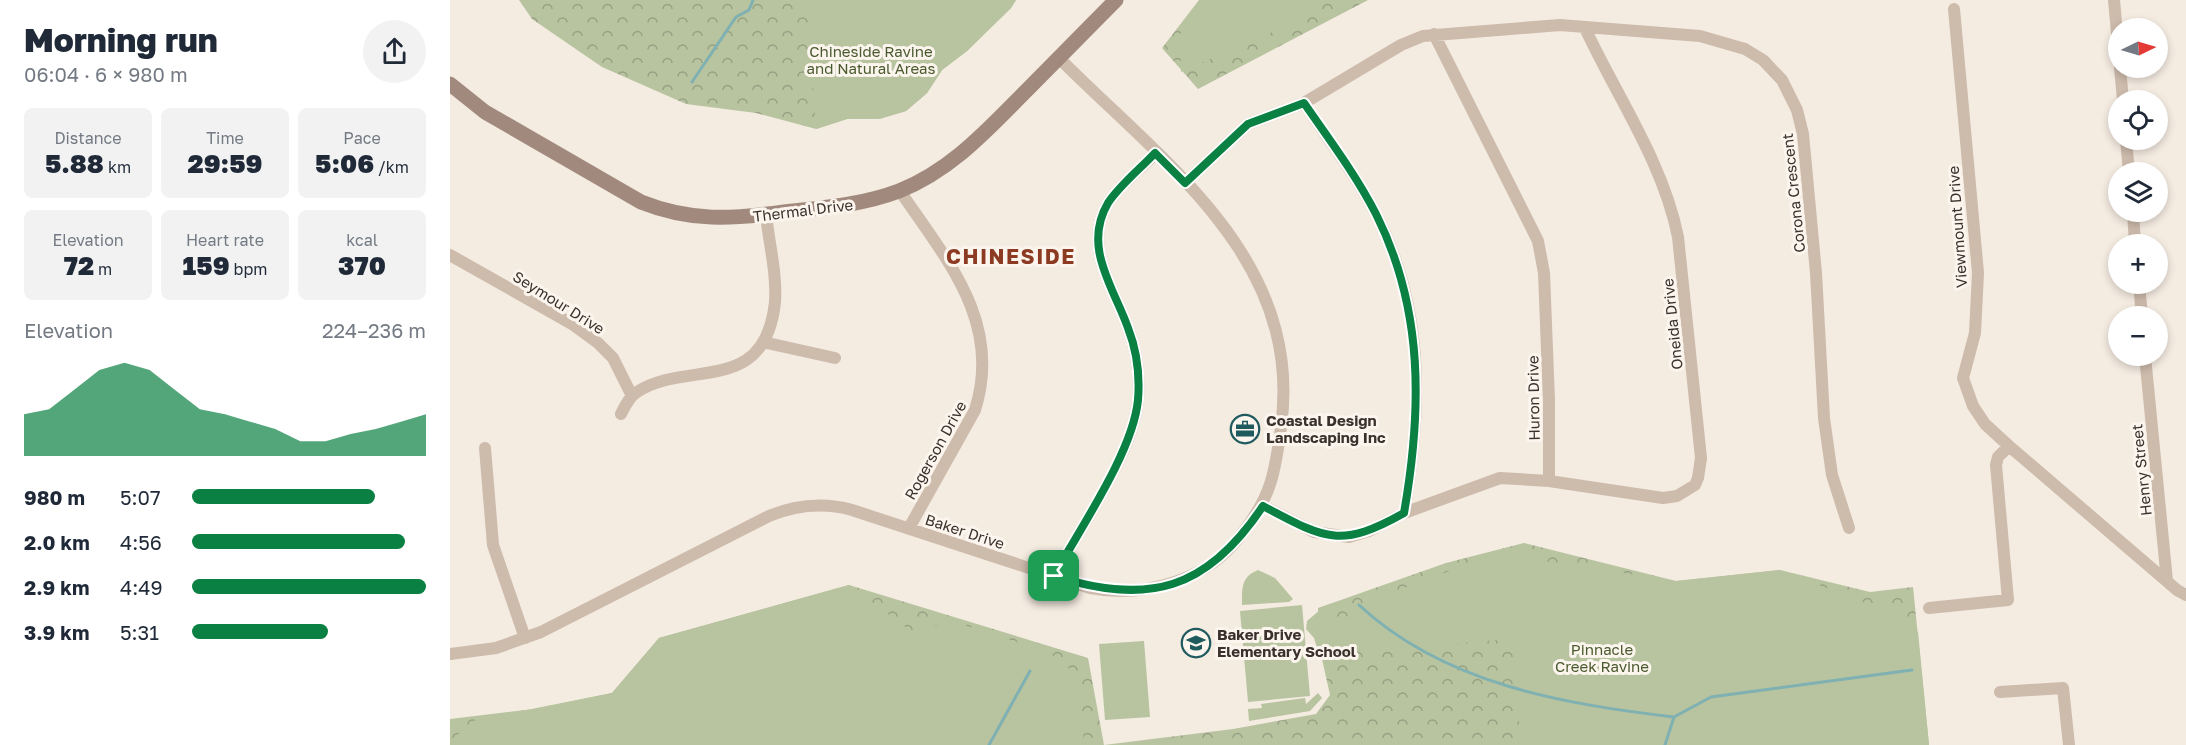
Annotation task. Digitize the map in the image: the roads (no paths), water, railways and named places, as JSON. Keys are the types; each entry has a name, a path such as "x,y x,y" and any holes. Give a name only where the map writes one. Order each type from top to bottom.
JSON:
{"street":[{"name":"Thermal Drive","path":"450,84 491,115 641,202 662,211 709,218 736,219 857,203 900,191 929,176 967,149 1116,0"},
{"path":"2114,0 2116,18"},
{"name":"Viewmount Drive","path":"1954,9 1978,273 1975,333 1964,378 1973,406 1985,424 2009,446 2186,596"},
{"name":"Corona Crescent","path":"1185,183 1248,124 1304,103 1401,45 1434,34 1542,25 1700,36 1735,44 1763,60 1782,80 1790,94 1803,134 1816,273 1824,418 1832,474 1849,528"},
{"name":"Oneida Drive","path":"1549,481 1670,497 1690,489 1698,478 1700,470 1678,237 1672,208 1660,176 1585,28"},
{"name":"Huron Drive","path":"1434,34 1538,241 1544,273 1549,401 1549,481"},
{"name":"Baker Drive","path":"450,654 486,650 525,638 787,509 814,505 842,507 1090,588 1117,591 1139,591 1176,582 1197,573 1238,541 1263,506 1278,449 1284,399 1278,340 1262,289 1246,257 1221,221 1059,58"},
{"path":"1304,103 1376,214 1404,293 1413,339 1418,390 1416,440 1404,513"},
{"path":"1054,576 1123,451 1135,418 1138,384 1135,348 1101,265 1098,237 1107,204 1155,153"},
{"name":"Rogerson Drive","path":"900,191 968,295 979,327 983,351 980,390 975,410 909,528"},
{"path":"621,414 632,396 654,385 727,370 749,356 763,342 771,323 775,301 766,214"},
{"name":"Seymour Drive","path":"450,255 572,324 598,343 613,358 632,396"},
{"path":"763,342 835,358"},
{"name":"Henry Street","path":"2146,366 2167,581"},
{"path":"1929,608 2008,600 1996,465 1998,457 2009,446"},
{"path":"485,448 493,545 525,638"},
{"path":"1263,506 1314,532 1349,537 1369,531 1404,513 1500,478 1549,481"},
{"path":"2000,692 2063,688 2069,745"}],"waterway":[{"path":"692,82 736,17 749,10 753,0"},
{"path":"1359,605 1392,632 1428,654 1467,672 1548,697 1674,717"},
{"path":"1665,745 1674,717 1711,697 1912,670"},
{"path":"989,745 1030,671"}],"place":[{"name":"Coastal Design Landscaping Inc","path":"1245,429"},
{"name":"Baker Drive Elementary School","path":"1196,643"}],"district":[{"name":"CHINESIDE","path":"1011,256"}],"park label":[{"name":"Chineside Ravine and Natural Areas","path":"871,60"},
{"name":"Pinnacle Creek Ravine","path":"1602,658"}]}
